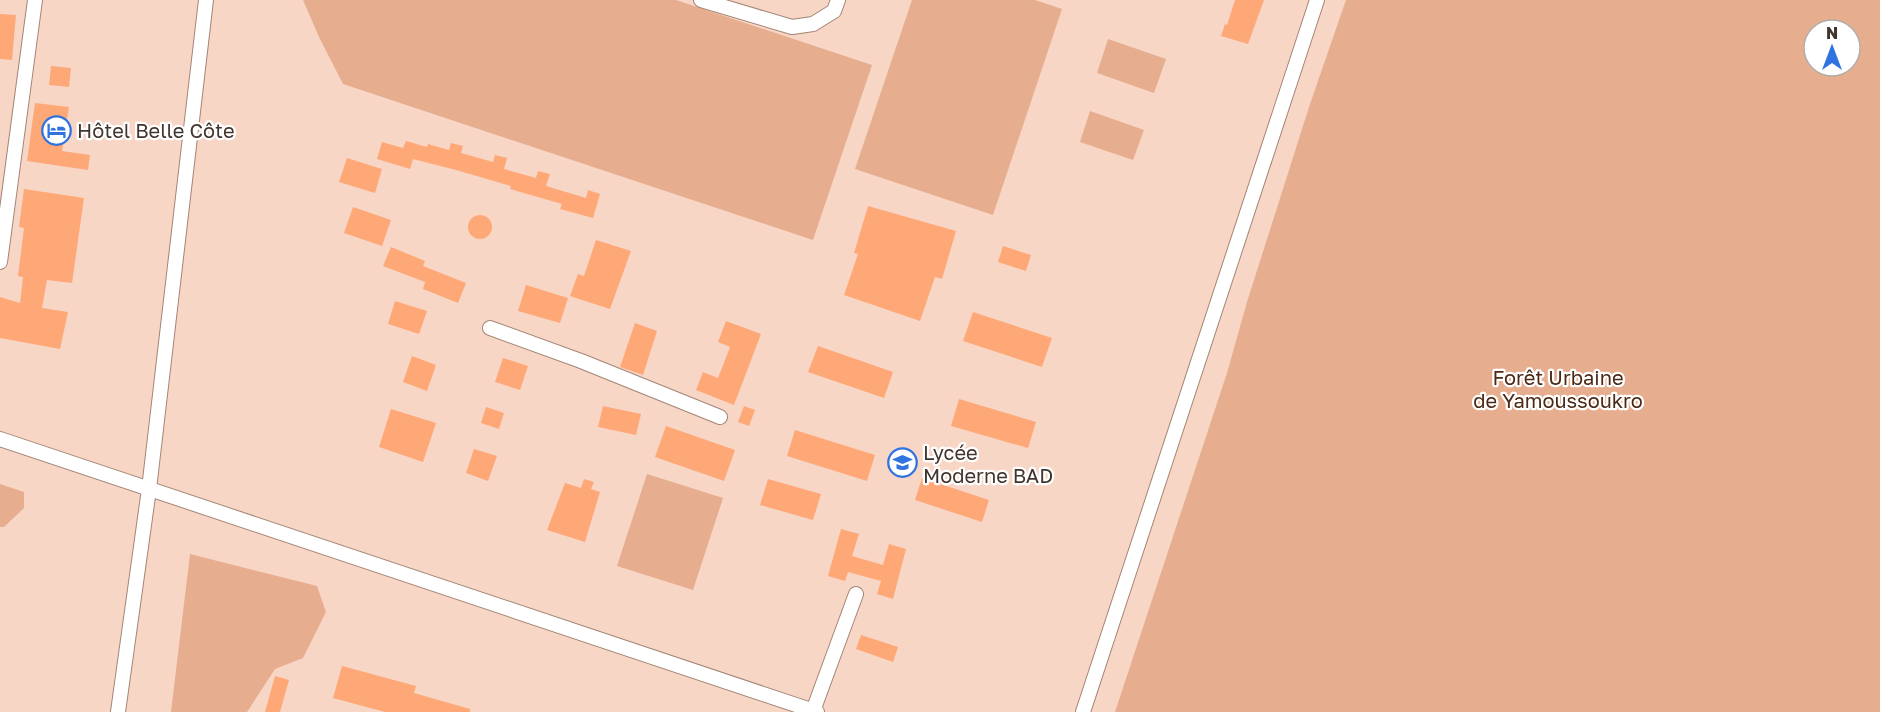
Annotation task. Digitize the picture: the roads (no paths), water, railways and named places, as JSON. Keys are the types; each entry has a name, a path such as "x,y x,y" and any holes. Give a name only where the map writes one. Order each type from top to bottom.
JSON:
{"street":[{"path":"0,262 34,0"},
{"path":"118,712 149,489 206,0"},
{"path":"702,0 792,27 813,24 834,11 838,0"},
{"path":"1083,712 1317,0"},
{"path":"490,328 581,361 720,417"},
{"path":"0,439 815,711 856,594"}],"place":[{"name":"Hôtel Belle Côte","path":"56,130"},
{"name":"Lycée Moderne BAD","path":"902,463"}],"park label":[{"name":"Forêt Urbaine de Yamoussoukro","path":"1558,388"}]}
